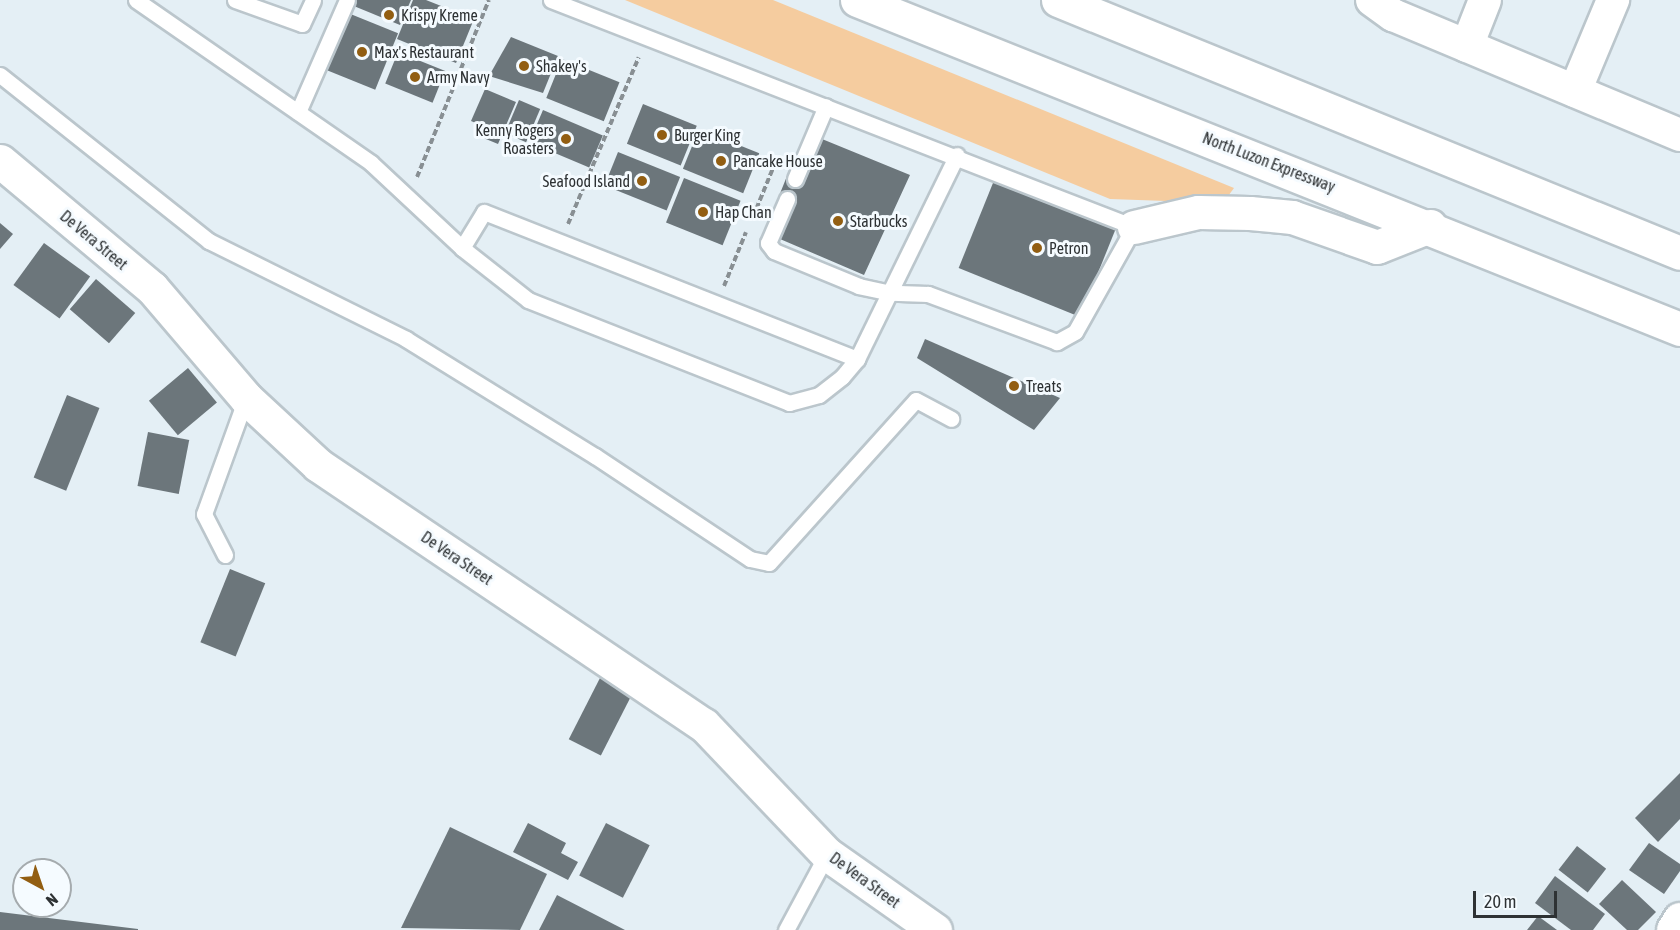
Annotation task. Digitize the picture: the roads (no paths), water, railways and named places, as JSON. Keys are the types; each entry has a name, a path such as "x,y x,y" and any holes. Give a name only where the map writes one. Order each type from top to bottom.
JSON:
{"main road":[{"name":"North Luzon Expressway","path":"857,0 1430,225 1680,328"},
{"path":"1058,0 1680,253"},
{"name":"De Vera Street","path":"0,161 152,288 246,398 318,465 704,725 827,854 935,930"},
{"path":"1134,227 1198,212 1250,213 1292,217 1377,248 1430,225"}],"street":[{"path":"1372,0 1393,15 1680,135"},
{"path":"1467,46 1485,0"},
{"path":"1575,92 1613,0"},
{"path":"1673,930 1680,920"}],"lane":[{"path":"136,0 371,162 462,248 528,300 789,403 819,395 842,377 857,359 957,155"},
{"path":"235,0 302,24 313,0"},
{"path":"298,112 347,0"},
{"path":"551,0 646,40 957,155 1134,227 1075,332 1057,342 928,294 891,293 859,286 774,251 768,243 787,199"},
{"path":"0,75 209,241 406,339 595,456 750,559 769,563 916,400 951,419"},
{"path":"795,179 825,106"},
{"path":"462,248 484,212 857,359"},
{"path":"225,555 204,514 246,398"},
{"path":"786,930 827,854"}],"place":[{"name":"Krispy Kreme","path":"389,15"},
{"name":"Max's Restaurant","path":"362,52"},
{"name":"Shakey's","path":"524,66"},
{"name":"Army Navy","path":"415,77"},
{"name":"Burger King","path":"662,135"},
{"name":"Kenny Rogers Roasters","path":"566,139"},
{"name":"Pancake House","path":"721,161"},
{"name":"Seafood Island","path":"642,181"},
{"name":"Hap Chan","path":"703,212"},
{"name":"Starbucks","path":"838,221"},
{"name":"Petron","path":"1037,248"},
{"name":"Treats","path":"1014,386"}]}
